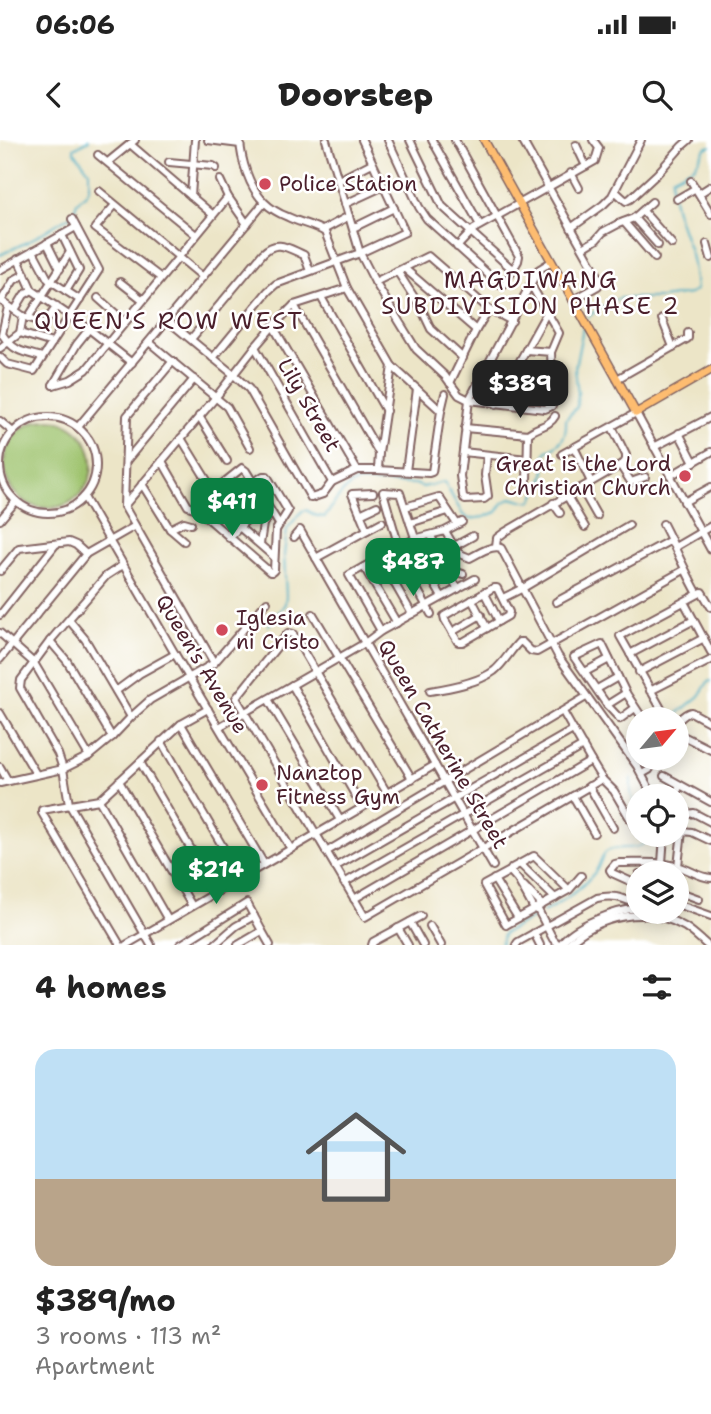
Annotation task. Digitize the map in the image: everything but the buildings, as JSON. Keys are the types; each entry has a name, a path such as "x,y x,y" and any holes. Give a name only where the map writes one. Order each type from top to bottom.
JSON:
{"main road":[{"path":"484,140 636,413 711,370"}],"street":[{"path":"191,196 195,140"},
{"path":"208,140 240,142 250,178 264,203 287,217 326,233 347,288 392,366 441,411"},
{"path":"326,140 360,253 375,282 416,349 445,376 459,396 496,404 545,409 552,406 551,352 559,333 531,285"},
{"path":"213,358 276,284 360,253 405,232 362,140"},
{"path":"388,140 427,219 503,286 519,256 455,140"},
{"path":"410,140 442,206 513,271"},
{"path":"432,140 480,225"},
{"path":"457,247 480,225 595,161 599,150 593,140"},
{"path":"571,228 603,205 615,191 641,140"},
{"path":"615,191 626,201 630,199 690,140"},
{"path":"525,141 600,279 598,286 573,300"},
{"path":"108,162 132,142 212,214"},
{"path":"576,145 586,166"},
{"path":"98,155 196,235"},
{"path":"169,162 216,168"},
{"path":"339,180 372,163"},
{"path":"571,173 579,188"},
{"path":"220,180 247,224"},
{"path":"691,181 711,214"},
{"path":"345,204 384,186"},
{"path":"677,199 711,186"},
{"path":"99,191 203,277"},
{"path":"89,328 53,385 61,384 86,370 228,197"},
{"path":"583,248 603,232 634,218 652,202"},
{"path":"78,427 264,203"},
{"path":"115,205 95,228 161,278"},
{"path":"354,228 394,208"},
{"path":"643,211 672,244"},
{"path":"323,230 349,216"},
{"path":"634,218 658,245"},
{"path":"0,357 7,364 34,371 99,270 72,219"},
{"path":"624,222 655,258"},
{"path":"0,270 76,227"},
{"path":"62,234 79,270 66,291"},
{"path":"47,243 60,269"},
{"path":"707,244 711,258"},
{"path":"191,340 262,253 271,246 278,245 304,255 310,271"},
{"path":"33,251 48,279 80,300"},
{"path":"0,348 20,333 26,317 70,252"},
{"path":"375,282 428,256 489,309 512,321"},
{"path":"18,259 32,290 89,328 131,363"},
{"path":"487,455 485,475 488,496 467,501 463,496 460,476 469,400 538,270 551,262"},
{"path":"401,270 477,330"},
{"path":"401,270 431,329 463,358"},
{"path":"25,274 14,280 1,300 26,317 45,323 57,306"},
{"path":"120,282 143,300"},
{"path":"124,506 255,347 294,305 347,288"},
{"path":"32,290 12,308 2,334 16,350 42,357"},
{"path":"321,297 386,411"},
{"path":"98,298 125,322"},
{"path":"294,305 379,453"},
{"path":"450,383 489,309"},
{"path":"496,404 547,312"},
{"path":"662,319 673,347"},
{"path":"167,320 249,390 311,498 323,494 332,482 357,470 432,471 446,394"},
{"path":"273,326 357,470"},
{"path":"20,333 52,343"},
{"path":"617,379 688,338 688,333"},
{"path":"149,342 227,407 250,448"},
{"name":"Lily Street","path":"255,347 332,482"},
{"path":"526,350 551,352"},
{"path":"173,361 127,416 124,506 214,663"},
{"path":"378,470 392,366"},
{"path":"125,462 194,379"},
{"path":"406,471 417,389"},
{"path":"562,454 636,413 711,550"},
{"path":"200,416 227,461"},
{"path":"465,428 528,434 537,427 548,425 555,416"},
{"path":"45,417 66,420 78,427 89,440 96,461 95,478 84,497 68,509 54,513 34,511 16,500 6,487 0,466 5,444 13,432 31,420 45,417"},
{"path":"654,447 711,417"},
{"path":"0,421 13,432"},
{"path":"445,531 458,553 470,558 497,542 553,503 623,463 626,455 612,427"},
{"path":"679,433 694,462"},
{"path":"527,481 528,434"},
{"path":"181,438 208,482"},
{"path":"575,447 592,482"},
{"path":"463,452 527,459"},
{"path":"670,475 711,453"},
{"path":"162,461 187,506 197,509 270,572 274,570 276,530 288,511 269,478 263,476 251,480 217,508"},
{"path":"623,463 631,482 645,477"},
{"path":"197,509 239,469 244,469 279,524"},
{"path":"142,484 170,529 184,541"},
{"path":"684,502 711,487"},
{"path":"581,488 597,516"},
{"path":"228,517 257,489"},
{"path":"431,614 410,576 383,492 400,493 425,568 442,597"},
{"path":"367,530 352,494 373,494"},
{"path":"567,496 585,527"},
{"name":"Queen's Avenue","path":"84,497 291,849"},
{"path":"382,631 349,575 414,539 445,531 460,523 448,512 439,497 405,507"},
{"path":"207,499 274,556"},
{"path":"0,520 16,500"},
{"path":"229,538 265,501"},
{"path":"553,503 560,513"},
{"path":"360,514 377,506"},
{"path":"260,544 262,524 271,512"},
{"path":"410,523 448,512"},
{"path":"170,529 184,522 191,524"},
{"path":"316,558 382,522"},
{"path":"663,524 698,594"},
{"path":"0,659 86,554 135,526"},
{"path":"503,598 629,526"},
{"path":"556,602 711,526"},
{"name":"Queen Catherine Street","path":"294,537 300,530 494,866"},
{"path":"491,531 551,644 647,784"},
{"path":"431,535 441,561 458,589"},
{"path":"453,547 473,536"},
{"path":"0,571 19,548 71,542 86,554"},
{"path":"0,615 57,544"},
{"path":"380,558 412,614"},
{"path":"123,565 106,576 50,641 21,680 20,688 58,754 69,804 151,945"},
{"path":"364,567 397,623"},
{"path":"430,691 466,683 494,671 519,642 534,652 551,644 684,570"},
{"path":"449,575 454,571 463,574"},
{"path":"219,727 475,579"},
{"path":"493,587 497,587 503,598 509,614 461,643 458,642 444,617 493,587"},
{"path":"484,592 499,621"},
{"path":"660,707 620,636 702,592 711,607"},
{"path":"472,600 487,628"},
{"path":"0,783 63,769 89,756 162,692 214,663 267,602"},
{"path":"684,602 711,652"},
{"path":"455,609 464,625"},
{"path":"313,614 412,779"},
{"path":"452,632 481,615"},
{"path":"69,620 85,639 131,717"},
{"path":"630,654 694,620"},
{"path":"0,633 34,663 89,756"},
{"path":"387,793 293,634 288,633 236,698 365,917 602,779"},
{"path":"639,672 704,638"},
{"path":"50,641 67,661 112,737"},
{"path":"626,715 620,719 610,709 574,657 602,644 634,707"},
{"path":"116,691 139,674 175,654"},
{"path":"585,672 609,659"},
{"path":"650,691 711,660"},
{"path":"597,689 618,677"},
{"path":"292,685 362,807"},
{"path":"599,716 626,692"},
{"path":"326,852 586,697"},
{"path":"268,699 340,820"},
{"path":"120,945 42,810 99,800 181,724 208,709"},
{"path":"605,723 610,709"},
{"path":"563,712 602,779 614,791 626,812"},
{"path":"690,712 711,723"},
{"path":"0,713 36,774"},
{"path":"181,724 264,864"},
{"path":"335,867 573,730"},
{"path":"690,740 711,750"},
{"path":"161,741 241,878"},
{"path":"344,883 583,746"},
{"path":"354,899 591,761"},
{"path":"140,762 216,892"},
{"path":"126,945 435,765"},
{"path":"0,767 8,780"},
{"path":"642,774 649,770"},
{"path":"664,776 678,784"},
{"path":"119,781 192,906"},
{"path":"589,786 613,828"},
{"path":"689,790 711,802"},
{"path":"573,796 594,833"},
{"path":"99,800 168,920"},
{"path":"689,813 711,822"},
{"path":"689,832 711,841"},
{"path":"569,890 534,856 484,885 506,925 539,910 569,890 581,876"},
{"path":"626,863 615,864 610,870 626,879"},
{"path":"520,864 555,898"},
{"path":"510,871 539,910 553,939 559,945 569,934 599,919 626,911"},
{"path":"689,871 711,878"},
{"path":"494,879 518,918"},
{"path":"689,895 699,899"},
{"path":"516,945 597,898 617,896 626,900"},
{"path":"180,945 247,903 270,945"},
{"path":"689,908 710,915"},
{"path":"567,945 575,937 608,920 646,915 668,919 686,927 707,945"},
{"path":"214,945 236,926 254,916"},
{"path":"372,945 421,916"},
{"path":"410,922 423,945"},
{"path":"430,926 441,945"},
{"path":"398,928 408,945"},
{"path":"238,945 251,942 262,932"},
{"path":"534,933 540,945"},
{"path":"386,935 391,945"}],"green space":[{"path":"48,420 65,424 79,433 88,447 92,464 88,481 79,495 65,504 48,508 31,504 17,495 8,481 4,464 8,447 17,433 31,424"}],"waterway":[{"path":"0,255 73,214 77,202 89,188 89,171 74,148 89,140"},
{"path":"588,317 620,298 661,298 690,294 696,290 691,255 673,198 672,178 695,166 705,148 711,146"},
{"path":"268,626 285,604 284,555 287,529 302,511 325,517 342,492 357,482 415,484 423,487 444,482 463,515 469,519 497,512 503,503 511,498 532,501 544,477 546,452 562,439 566,430 566,419 577,407 575,368 583,328"},
{"path":"686,707 711,681"},
{"path":"631,778 631,784"},
{"path":"543,912 585,883 596,871 606,852 615,848 636,847"},
{"path":"501,945 503,934 538,915"}],"place":[{"name":"Police Station","path":"265,184"},
{"name":"Great is the Lord Christian Church","path":"685,476"},
{"name":"Iglesia ni Cristo","path":"222,630"},
{"name":"Nanztop Fitness Gym","path":"262,785"}],"district":[{"name":"MAGDIWANG SUBDIVISION PHASE 2","path":"531,293"},
{"name":"QUEEN'S ROW WEST","path":"169,321"}]}
